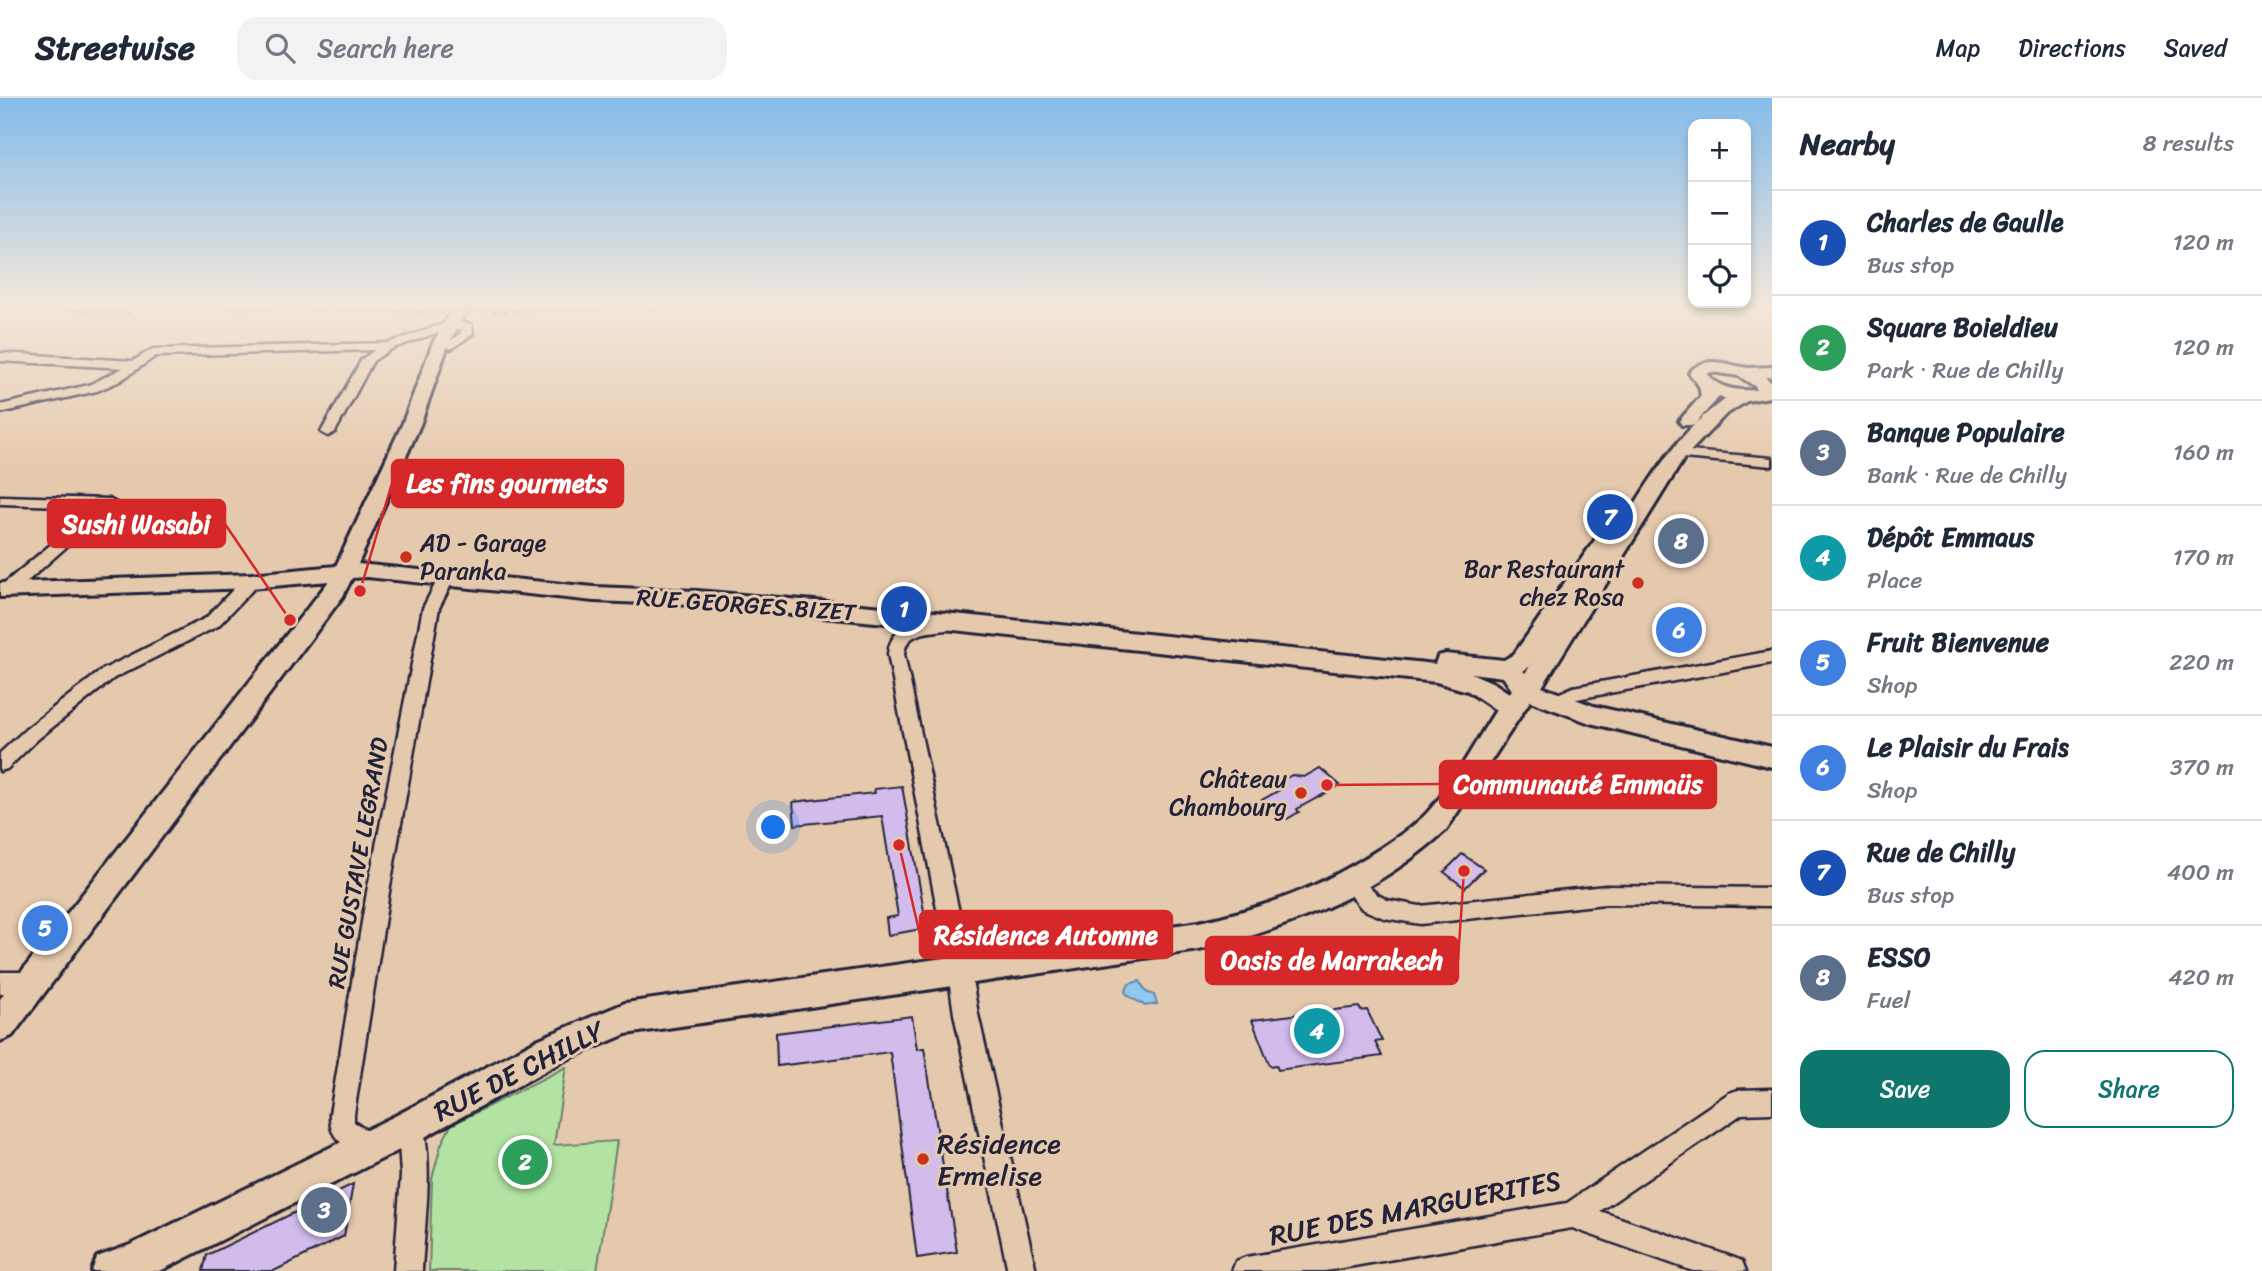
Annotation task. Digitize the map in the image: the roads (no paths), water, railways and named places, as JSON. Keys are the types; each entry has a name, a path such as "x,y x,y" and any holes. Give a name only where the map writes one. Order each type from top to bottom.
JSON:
{"main road":[{"path":"0,1025 15,982 300,640 346,571 438,361"},
{"path":"1770,380 1714,367 1698,373 1707,384 1710,397 1663,452 1522,660 1508,669 1518,699 1558,702 1590,714 1772,757"},
{"name":"RUE DE CHILLY","path":"111,1271 137,1262 411,1126 551,1050 625,1018 1199,936 1282,914 1351,883 1418,838 1436,822 1518,699 1540,672 1677,454 1719,411 1742,396 1764,393 1770,380"},
{"path":"1707,384 1742,396"},
{"name":"RUE GEORGES BIZET","path":"4,590 251,581 367,570 594,594 697,598 1272,654 1463,678 1518,699"},
{"name":"RUE GEORGES BIZET","path":"1272,654 1429,661 1508,669"}],"street":[{"path":"41,361 132,369"},
{"path":"0,409 80,392 132,369 143,361"},
{"path":"328,432 367,361"},
{"path":"1677,454 1772,462"},
{"path":"0,500 108,503 4,590"},
{"name":"RUE GUSTAVE LEGRAND","path":"363,1150 361,1142 350,1136 342,1127 342,1114 426,630 431,608 446,579"},
{"path":"0,764 32,734 108,674 212,622 251,581"},
{"path":"957,623 914,629 903,634 895,649 1022,1271"},
{"path":"1558,702 1573,693 1772,657"},
{"path":"1351,883 1370,902 1384,909 1420,915 1605,895 1772,897"},
{"name":"RUE DES MARGUERITES","path":"1246,1271 1572,1215 1738,1102 1772,1101"},
{"path":"408,1271 414,1175 411,1126"},
{"path":"1572,1215 1732,1271"}],"water":[{"path":"1140,981 1146,992 1154,995 1157,1004 1145,1006 1125,992 1129,984"}],"place":[{"name":"Rue de Chilly","path":"1610,517"},
{"name":"ESSO","path":"1681,541"},
{"name":"AD - Garage Paranka","path":"406,557"},
{"name":"Bar Restaurant chez Rosa","path":"1638,583"},
{"name":"Les fins gourmets","path":"360,591"},
{"name":"Charles de Gaulle","path":"904,609"},
{"name":"Sushi Wasabi","path":"290,620"},
{"name":"Le Plaisir du Frais","path":"1679,630"},
{"name":"Communauté Emmaüs","path":"1327,785"},
{"name":"Château Chambourg","path":"1301,793"},
{"name":"Résidence Automne","path":"899,845"},
{"name":"Oasis de Marrakech","path":"1464,871"},
{"name":"Fruit Bienvenue","path":"45,928"},
{"name":"Dépôt Emmaus","path":"1317,1031"},
{"name":"Résidence Ermelise","path":"923,1159"},
{"name":"Square Boieldieu","path":"525,1162"},
{"name":"Banque Populaire","path":"324,1210"}]}
